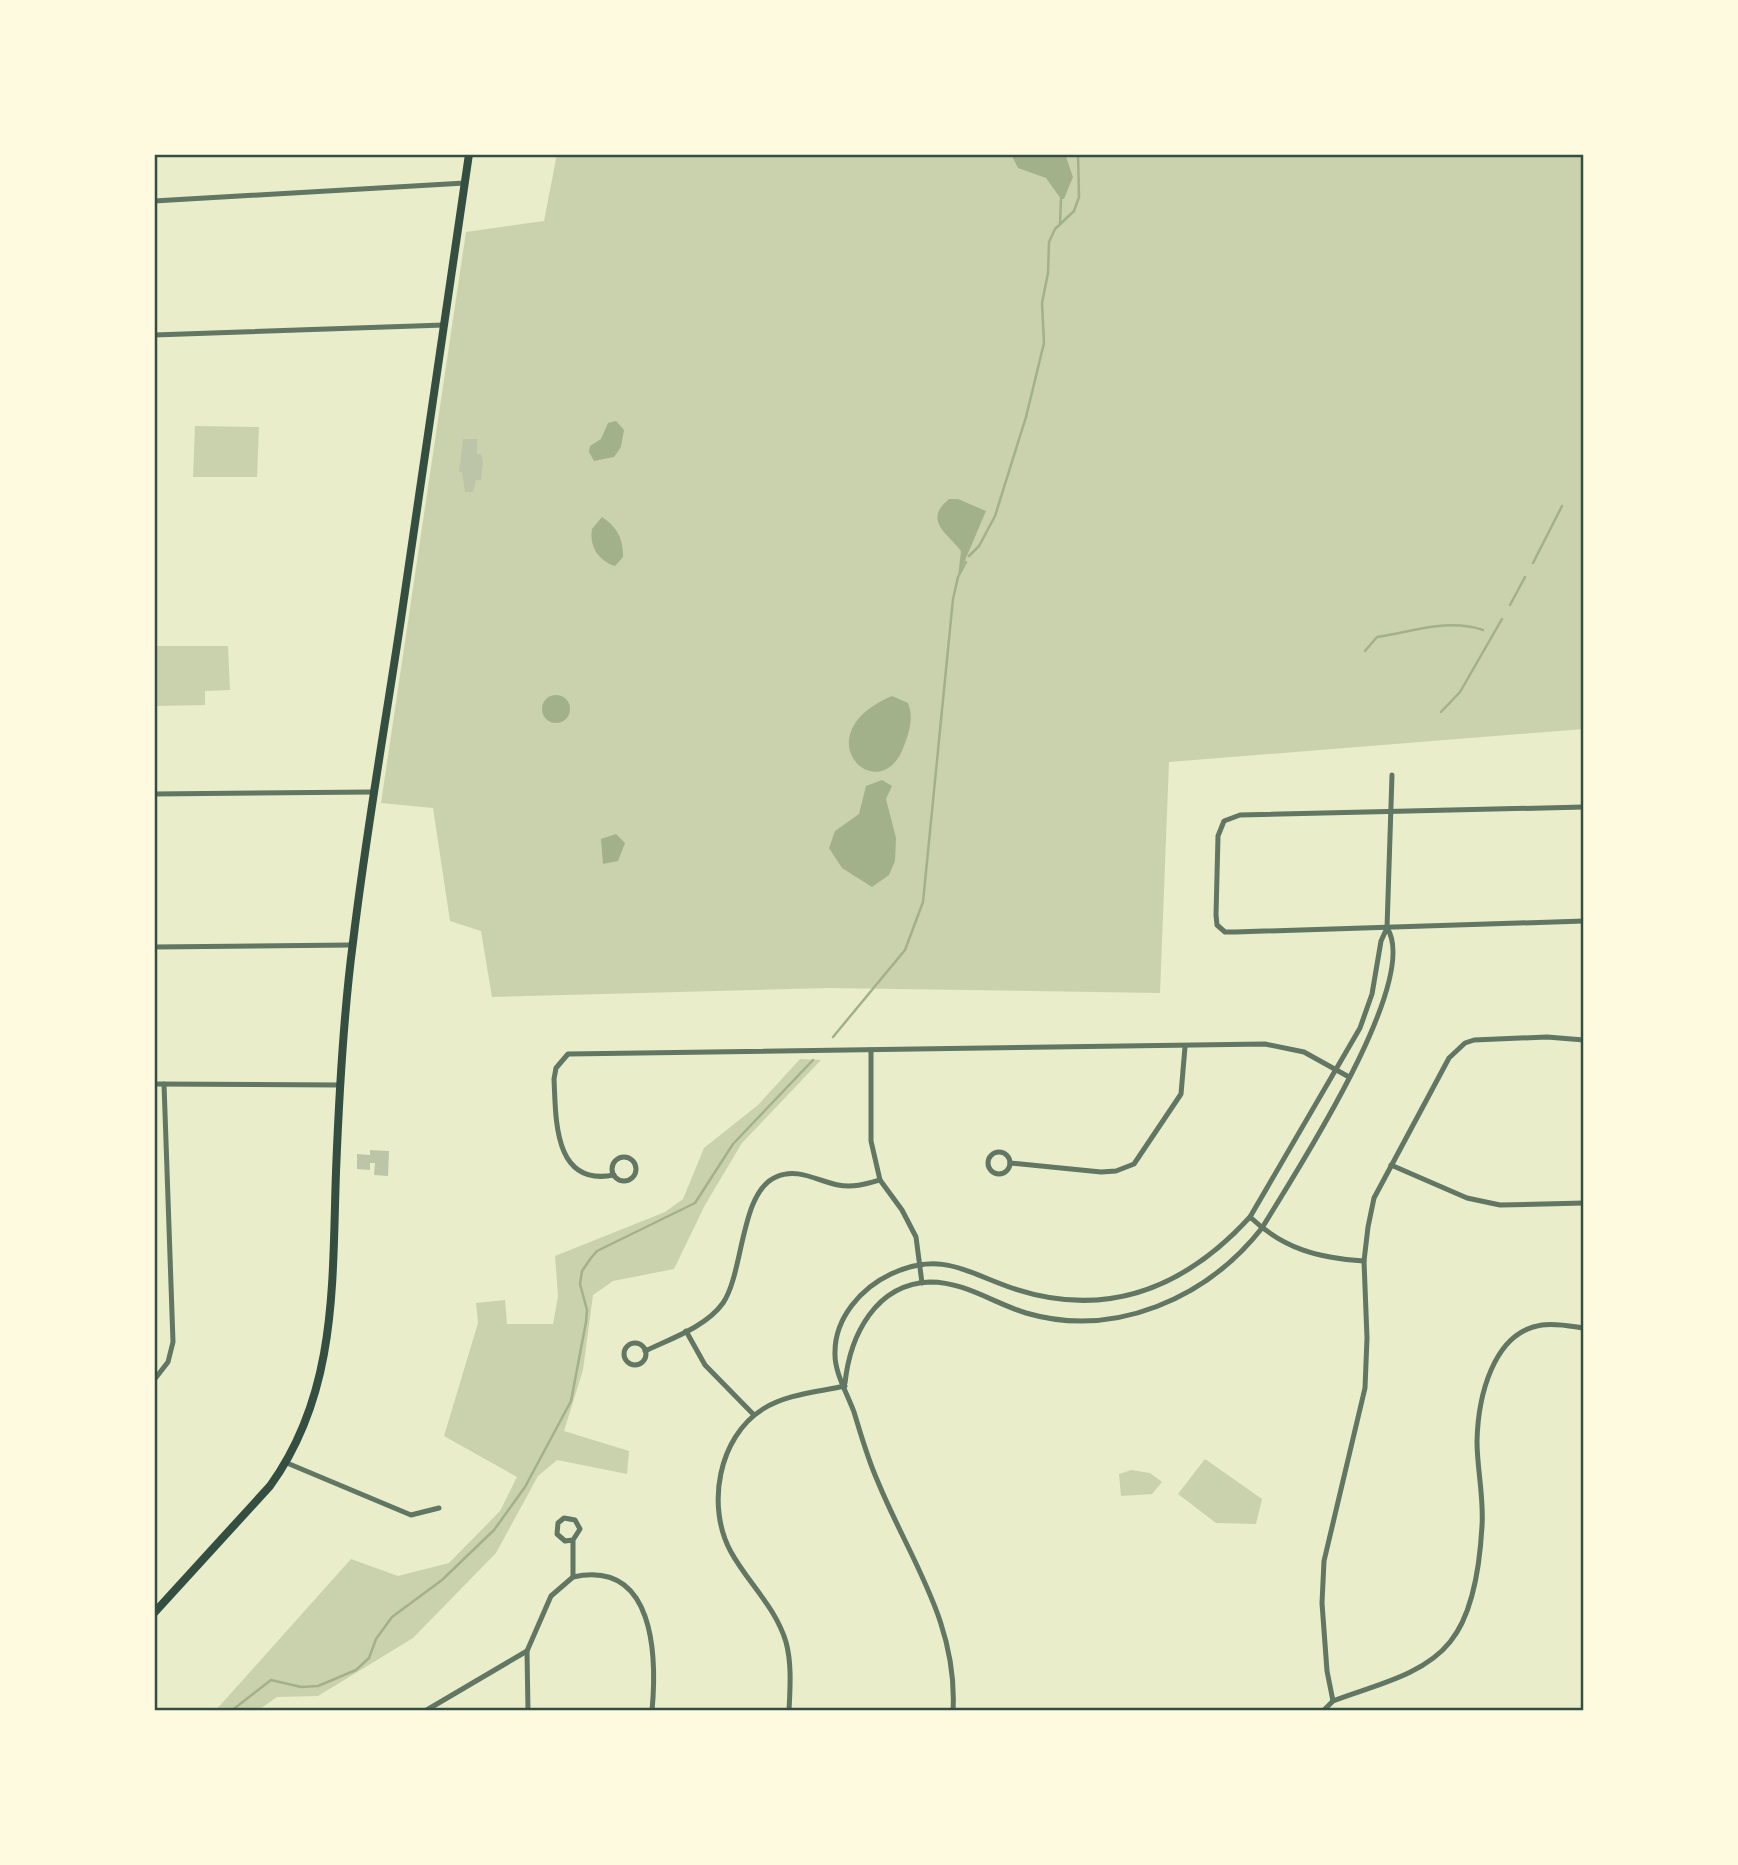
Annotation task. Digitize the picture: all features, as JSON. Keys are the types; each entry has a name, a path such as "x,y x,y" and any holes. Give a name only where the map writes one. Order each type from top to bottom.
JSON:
{"main road":[{"path":"154,1613 270,1486 287,1463 316,1397 331,1322 340,1084 352,945 372,792 469,154"}],"street":[{"path":"154,201 465,183"},
{"path":"154,335 444,326"},
{"path":"953,1711 953,1667 940,1615 877,1481 834,1355 837,1334 845,1314 873,1285 902,1269 921,1264 958,1266 1009,1286 1051,1298 1084,1301 1145,1292 1193,1268 1250,1217 1360,1028 1372,994 1381,941 1387,928 1392,775"},
{"path":"154,794 372,792"},
{"path":"1584,807 1240,815 1224,821 1219,836 1216,915 1217,925 1224,932 1584,921"},
{"path":"845,1386 849,1352 863,1322 883,1301 922,1283 941,1283 968,1289 1004,1306 1038,1316 1083,1321 1114,1318 1154,1308 1198,1287 1240,1255 1262,1228 1370,1041 1391,978 1395,939 1387,928"},
{"path":"154,947 352,945"},
{"path":"1333,1701 1327,1671 1322,1603 1324,1561 1364,1388 1367,1338 1364,1261 1374,1198 1449,1059 1465,1043 1547,1037 1584,1040"},
{"path":"614,1175 603,1177 582,1171 560,1148 554,1079 556,1068 568,1054 1287,1046 1349,1077"},
{"path":"1010,1163 1101,1172 1116,1171 1134,1164 1181,1094 1185,1047"},
{"path":"871,1050 871,1141 880,1180 912,1226 921,1264 922,1283"},
{"path":"154,1084 340,1084"},
{"path":"154,1380 168,1362 173,1342 164,1084"},
{"path":"1001,1152 1007,1156 1010,1163 1006,1172 999,1174 990,1169 988,1162 994,1154 1001,1152"},
{"path":"626,1158 634,1164 635,1171 629,1180 619,1180 614,1175 612,1168 618,1159 626,1158"},
{"path":"1391,1165 1467,1198 1489,1203 1533,1206 1584,1203"},
{"path":"645,1351 641,1346 631,1344 624,1352 625,1358 633,1365 640,1364 645,1351 687,1331 713,1314 726,1297 755,1202 766,1182 789,1173 849,1186 880,1180"},
{"path":"1250,1217 1286,1245 1309,1255 1364,1261"},
{"path":"1323,1711 1333,1701 1418,1668 1451,1641 1463,1620 1477,1564 1482,1525 1479,1420 1496,1359 1506,1344 1521,1332 1540,1325 1584,1328"},
{"path":"687,1331 705,1365 754,1415"},
{"path":"789,1711 790,1684 786,1643 769,1604 730,1551 719,1506 724,1460 734,1439 754,1415 780,1400 845,1386"},
{"path":"287,1463 411,1515 439,1508"},
{"path":"564,1518 571,1518 579,1525 578,1536 573,1540 565,1541 557,1534 558,1523 564,1518"},
{"path":"573,1540 573,1577"},
{"path":"528,1711 527,1651 551,1596 573,1577 587,1574 607,1577 629,1589 643,1608 651,1629 652,1711"},
{"path":"425,1711 527,1651"}],"shaded area":[{"path":"557,154 1584,154 1584,729 1169,762 1160,993 828,988 492,997 481,931 450,921 433,808 381,803 466,232 544,221"},
{"path":"1011,154 1065,154 1073,177 1064,199 1061,199 1046,178 1018,168"},
{"path":"616,421 624,430 621,447 614,457 594,461 589,452 590,446 601,439 608,423"},
{"path":"195,426 259,427 257,477 193,477"},
{"path":"949,499 958,499 986,511 958,577 961,551 938,521 941,507"},
{"path":"602,517 615,529 622,544 623,557 615,566 600,557 592,542 592,529"},
{"path":"154,646 228,646 230,690 205,691 205,705 154,706"},
{"path":"556,695 566,699 570,709 566,719 556,723 546,719 542,709 546,699"},
{"path":"892,696 908,703 910,709 910,725 904,746 893,764 879,772 865,769 854,760 849,746 852,730 865,712"},
{"path":"882,780 892,786 886,799 896,838 895,861 889,875 872,887 842,868 829,848 835,831 859,814 866,786"},
{"path":"616,834 625,843 618,861 603,864 601,839"},
{"path":"800,1059 821,1060 742,1143 705,1205 674,1269 613,1281 593,1295 583,1370 564,1431 629,1451 627,1474 557,1460 538,1476 496,1553 413,1638 318,1696 277,1697 257,1711 215,1711 351,1559 398,1576 449,1563 500,1511 517,1477 444,1436 478,1323 476,1303 505,1300 507,1324 553,1324 558,1296 555,1256 665,1212 683,1199 704,1148 758,1105"},
{"path":"1205,1459 1262,1499 1256,1524 1216,1523 1178,1494"},
{"path":"1131,1470 1150,1473 1162,1482 1152,1494 1121,1496 1119,1474"}],"building":[{"path":"463,439 477,439 477,454 481,454 483,462 481,480 476,480 473,492 465,492 462,472 459,472"},
{"path":"370,1150 389,1151 388,1176 374,1175 375,1163 370,1163 370,1170 357,1169 357,1154 370,1155"}],"waterway":[{"path":"969,556 979,546 995,516 1026,417 1044,343 1042,303 1048,273 1049,242 1055,229 1074,211 1079,197 1078,154"},
{"path":"1060,223 1061,199"},
{"path":"1533,563 1562,506"},
{"path":"833,1037 905,950 923,902 953,599 958,577 966,562"},
{"path":"1510,605 1525,577"},
{"path":"1441,712 1460,692 1502,619"},
{"path":"1365,651 1377,637 1417,629 1457,625 1483,630"},
{"path":"231,1711 271,1680 301,1687 318,1686 356,1670 369,1658 376,1639 392,1617 442,1580 494,1530 525,1487 571,1401 586,1322 587,1310 580,1284 582,1271 597,1251 695,1203 733,1144 813,1060"}]}
